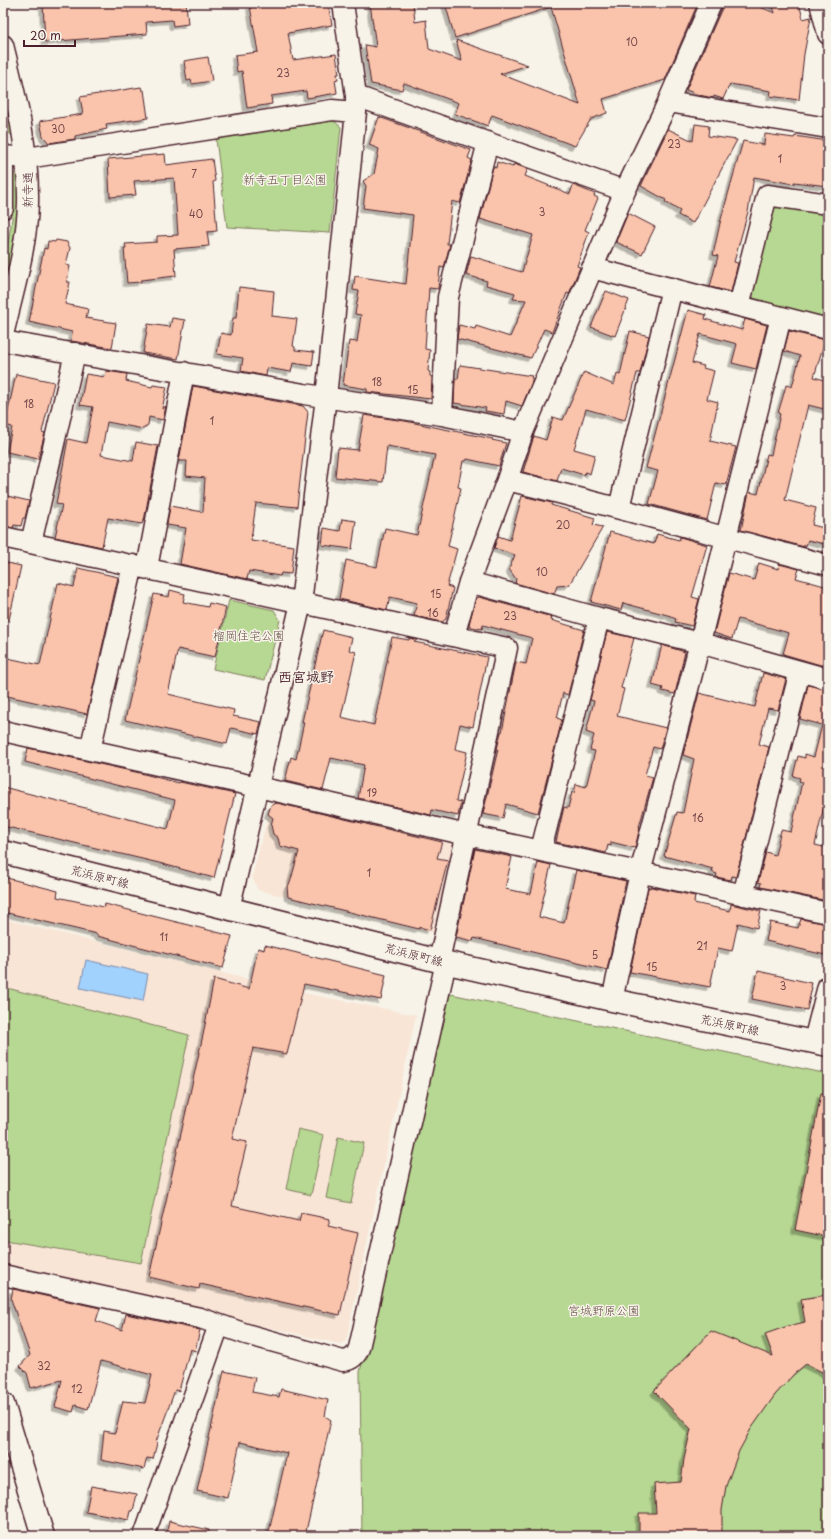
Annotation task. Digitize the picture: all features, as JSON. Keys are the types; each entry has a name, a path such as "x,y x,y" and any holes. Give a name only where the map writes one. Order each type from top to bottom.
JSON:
{"main road":[{"name":"荒浜原町線","path":"3,852 442,962 612,1000 821,1043"},
{"path":"3,1404 43,1536"}],"street":[{"path":"229,909 300,602 326,397 356,104 343,3"},
{"path":"454,636 469,582 507,480 522,432 625,191 668,102 712,3"},
{"path":"820,3 828,34"},
{"name":"新寺通","path":"3,45 19,108 27,158 28,204 24,240 3,334"},
{"path":"668,102 828,128"},
{"path":"3,155 27,158 332,110 356,104 488,142 625,191"},
{"path":"442,415 448,297 488,142"},
{"name":"新寺通","path":"3,155 3,208"},
{"path":"739,306 767,195 828,204"},
{"path":"592,268 828,329"},
{"path":"620,508 672,288"},
{"path":"612,1000 640,872 700,643 725,538 782,317"},
{"path":"3,341 326,397 442,415 522,432"},
{"path":"31,543 74,353"},
{"path":"90,750 140,566 184,372"},
{"path":"507,480 620,508 828,565"},
{"path":"3,537 507,648 467,835 442,962 357,1353 348,1360 343,1361 246,1334 200,1318 3,1275"},
{"path":"469,582 599,618 700,643 828,679"},
{"path":"541,850 599,618"},
{"path":"743,895 800,671"},
{"path":"3,731 467,835 828,913"},
{"path":"821,1043 828,986"},
{"path":"144,1536 219,1325"}],"shaded area":[{"path":"273,796 454,839 433,933 258,890 252,877"},
{"path":"3,919 309,994 416,1015 346,1341 339,1344 3,1265"}],"green space":[{"path":"3,83 13,134 12,136 9,133 3,106"},
{"name":"新寺五丁目公園","path":"334,121 341,127 330,233 227,227 216,139"},
{"path":"14,173 18,174 18,219 15,244 3,299 3,270 12,219"},
{"path":"780,204 828,212 828,320 756,302 750,292 770,211"},
{"name":"榴岡住宅公園","path":"229,600 274,610 280,620 265,680 213,669"},
{"path":"3,987 189,1035 141,1263 5,1240 3,1232"},
{"name":"宮城野原公園","path":"446,993 828,1074 828,1536 362,1536 360,1372"},
{"path":"298,1129 324,1135 311,1195 286,1189"},
{"path":"338,1137 364,1143 351,1203 326,1198"}],"water":[{"path":"86,960 148,974 143,1001 80,988"}],"building":[{"path":"43,3 186,3 188,24 173,26 172,20 146,22 147,34 45,42"},
{"path":"270,3 328,3 332,25 288,33 293,60 336,54 339,74 337,74 338,79 335,80 337,93 307,98 306,91 271,96 272,104 247,108 242,71 237,72 235,55 258,52 250,6"},
{"path":"370,3 413,3 415,22 426,20 429,49 462,61 456,40 528,65 500,74 580,105 551,7 455,38 445,3 698,3 665,80 603,99 607,113 591,119 575,146 492,115 488,126 455,114 459,103 404,83 402,90 371,84 365,45 376,47"},
{"path":"722,3 750,3 775,13 772,3 799,3 803,19 811,17 804,54 799,100 770,96 771,91 730,84 723,99 714,96 713,98 699,95 686,90 722,8"},
{"path":"208,57 212,81 192,84 191,80 187,81 184,61"},
{"path":"141,87 142,90 144,90 148,118 106,124 107,129 75,136 75,139 49,143 43,136 40,121 83,114 80,97"},
{"path":"379,117 471,150 468,158 472,160 460,203 452,201 447,244 450,244 444,268 440,267 438,289 429,288 425,349 430,350 428,371 432,377 431,399 367,392 367,389 343,385 349,341 357,342 361,315 355,314 359,291 353,290 355,276 406,284 413,215 363,208 366,186 363,181 374,174 379,149 369,145"},
{"path":"695,124 709,126 708,136 737,140 693,223 678,215 680,211 665,202 666,200 641,186 668,129 693,141"},
{"path":"765,134 794,138 795,136 828,141 828,186 794,182 794,184 754,177 748,212 734,262 738,263 731,292 710,287 718,256 713,255 720,223 743,141 764,145"},
{"path":"165,154 166,165 212,159 215,181 213,182 217,231 207,232 209,246 174,249 176,276 127,283 124,248 126,248 125,244 157,242 157,236 178,235 174,178 134,181 136,195 110,197 108,159"},
{"path":"497,162 513,167 514,164 528,169 525,176 570,194 573,185 595,194 594,196 598,198 585,230 589,232 577,266 580,267 569,294 567,293 552,332 544,329 531,358 457,339 459,325 475,329 476,326 510,337 526,300 513,299 515,293 486,285 487,281 466,275 471,256 522,272 533,235 480,219 493,167 496,168"},
{"path":"628,213 655,227 642,254 616,242"},
{"path":"56,240 67,242 70,248 66,265 70,266 67,282 70,282 65,304 88,309 86,318 116,323 112,348 71,341 72,332 29,322 44,248 47,249 48,241 55,242"},
{"path":"239,287 274,291 272,316 297,319 293,346 295,347 295,350 314,352 312,366 293,363 291,372 267,368 266,376 241,371 243,358 217,354 221,333 231,335 233,318 236,318"},
{"path":"606,291 629,300 615,336 591,327"},
{"path":"688,310 706,315 705,319 742,330 745,319 767,325 756,369 732,363 737,344 700,334 692,363 704,366 703,368 714,371 707,399 718,402 710,441 736,447 726,485 716,483 707,520 649,504 658,471 646,468"},
{"path":"172,318 185,320 178,359 143,353 148,324 170,327"},
{"path":"630,331 649,336 640,373 637,373 625,420 586,409 574,449 595,455 590,474 585,472 584,475 561,468 557,481 523,472 534,436 546,440 553,417 563,420 584,372 614,385 617,374 620,375"},
{"path":"789,331 825,340 814,377 828,381 828,410 808,405 785,500 816,508 812,525 828,529 828,545 808,540 806,546 804,545 804,547 741,530 749,492 758,494 767,454 771,455 780,414 778,413 786,385 792,387 800,356 784,351"},
{"path":"460,365 532,376 531,378 533,379 522,406 506,401 504,414 485,411 486,408 454,403 455,379 458,379"},
{"path":"106,371 127,374 126,381 152,387 153,385 167,387 162,409 166,406 163,420 149,417 148,425 143,429 107,422 101,455 133,461 136,442 158,446 144,521 142,524 108,518 102,547 55,537 62,505 56,504 68,439 86,443 93,407 80,405 86,374 105,377"},
{"path":"16,374 54,382 42,432 45,433 38,459 7,452 12,427 5,425"},
{"path":"193,386 303,406 308,412 297,507 256,503 251,540 294,546 291,574 281,573 280,576 249,571 247,579 180,564 186,528 167,525 170,506 203,512 205,478 186,476 187,461 179,461"},
{"path":"364,415 405,421 506,443 499,466 467,459 466,461 463,461 458,487 461,488 448,546 457,549 447,586 453,588 446,619 442,622 414,616 417,603 390,597 387,610 339,599 346,560 377,567 385,528 417,535 435,455 387,446 383,482 335,477 338,448 358,450"},
{"path":"3,495 29,501 25,518 23,518 21,526 14,525 13,528 3,526"},
{"path":"522,496 552,503 551,505 595,518 593,525 603,527 569,585 557,586 554,594 515,583 516,579 509,569 515,555 494,548 498,536 510,540"},
{"path":"342,519 356,521 352,549 322,545 324,528 340,531"},
{"path":"610,532 654,544 657,534 679,540 680,537 707,545 692,597 699,599 692,626 675,622 676,619 671,616 623,603 621,610 591,602"},
{"path":"3,562 21,566 9,620 3,619"},
{"path":"759,563 778,569 779,564 799,569 796,578 828,587 828,648 824,666 783,654 789,633 738,619 732,639 714,633 729,573 754,580"},
{"path":"78,568 118,577 87,714 3,695 3,657 40,665 58,583 74,587"},
{"path":"170,590 185,594 183,602 208,607 209,603 226,607 215,657 178,649 168,694 234,710 233,716 261,722 258,734 231,728 227,744 125,720 154,594 169,597"},
{"path":"479,597 552,617 551,620 584,630 568,695 563,693 557,718 562,720 538,813 506,804 503,818 483,814 516,662 526,664 532,638 483,625 482,629 471,627 469,624 476,598"},
{"path":"323,630 352,638 349,650 356,652 341,717 374,725 392,637 409,640 409,638 417,640 414,642 487,657 473,727 460,724 455,749 467,752 456,801 461,802 458,816 432,810 431,815 358,798 364,765 331,758 323,790 285,781 291,757 296,759 304,722 302,722"},
{"path":"607,632 634,638 621,688 624,689 617,716 666,728 660,749 653,747 645,775 653,777 639,827 635,848 611,842 611,846 608,845 606,853 556,842 564,807 568,808 572,792 574,793 576,784 586,787 595,751 590,750 594,735 586,732 594,701 590,700"},
{"path":"662,645 685,652 675,694 662,691 663,688 652,685"},
{"path":"763,673 786,679 778,710 768,708 759,744 769,747 736,877 732,876 731,880 716,877 717,874 712,872 713,869 664,856 677,812 683,813 694,759 683,755 699,693 755,707"},
{"path":"808,685 828,690 828,789 815,845 828,848 828,901 760,887 761,883 758,882 766,852 775,855 781,830 791,832 802,782 799,781 800,778 793,776 798,756 805,758 805,754 814,757 822,725 800,719"},
{"path":"28,748 179,783 235,794 214,878 159,863 3,826 3,787 168,829 175,800 25,762"},
{"path":"277,803 442,842 437,858 448,860 430,930 419,927 419,929 288,897 287,887 290,883 299,851 280,846 278,838 273,834 271,825 273,818 268,814 271,805"},
{"path":"475,849 512,857 505,889 531,894 538,862 551,865 539,917 564,923 576,870 626,881 607,970 474,938 473,941 456,937"},
{"path":"3,877 58,891 57,897 104,907 105,904 232,936 223,968 97,936 97,934 3,912"},
{"path":"652,887 695,896 694,903 730,911 731,904 761,911 757,928 738,923 732,951 718,948 710,987 630,972 648,888"},
{"path":"801,919 828,924 828,940 825,955 766,941 770,922 798,928"},
{"path":"265,945 386,975 381,1000 304,984 287,1054 253,1048 232,1139 247,1142 232,1206 299,1221 301,1213 330,1219 328,1226 358,1233 340,1315 200,1284 199,1289 149,1277 214,979 249,989 258,948 264,950"},
{"path":"758,971 811,983 810,987 812,987 807,1010 752,999"},
{"path":"821,1093 828,1094 828,1237 795,1230"},
{"path":"13,1289 100,1308 96,1321 122,1330 126,1314 200,1330 195,1351 190,1349 179,1391 175,1390 156,1442 153,1459 147,1458 144,1469 101,1460 104,1431 115,1433 123,1401 145,1403 152,1375 101,1361 88,1409 75,1405 73,1412 55,1407 62,1380 31,1388 27,1373 20,1366 30,1355 11,1299"},
{"path":"827,1295 828,1375 806,1364 794,1374 775,1395 751,1429 739,1451 726,1486 722,1510 722,1536 639,1536 639,1513 656,1513 654,1484 681,1482 684,1459 691,1429 654,1391 711,1331 773,1356 765,1334 805,1322 801,1299"},
{"path":"224,1371 255,1378 252,1392 279,1397 281,1389 328,1400 325,1416 331,1420 305,1536 268,1536 287,1453 240,1442 228,1498 197,1491"},
{"path":"91,1486 137,1494 129,1520 86,1512"},
{"path":"169,1521 209,1530 209,1536 166,1536"}],"district":[{"name":"西宮城野","path":"306,676"}]}
